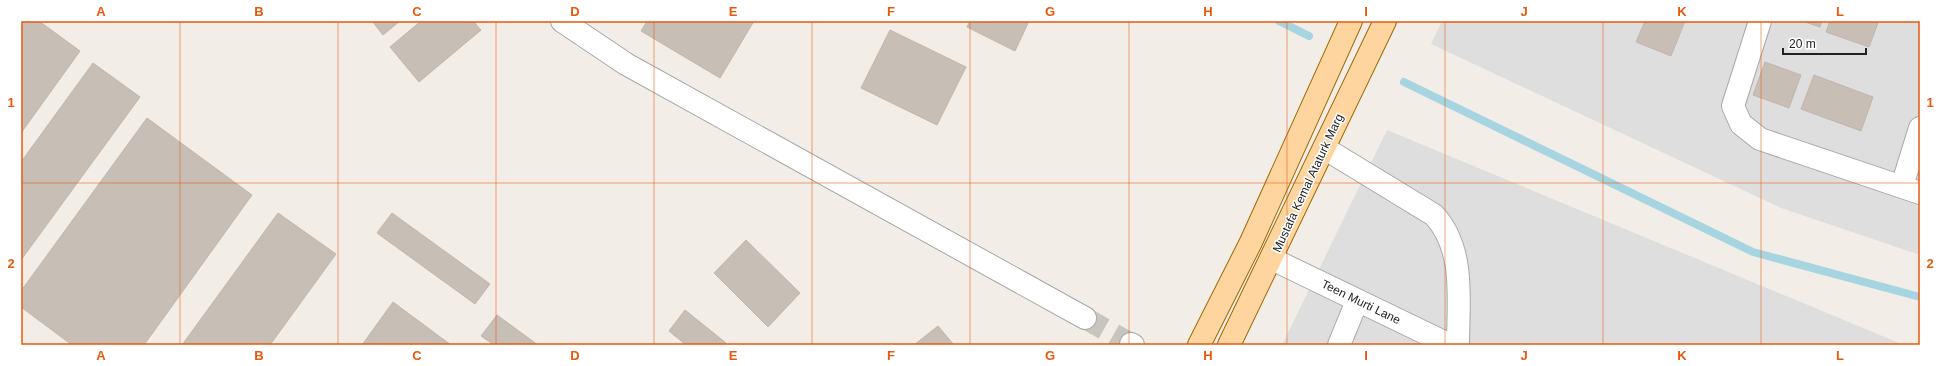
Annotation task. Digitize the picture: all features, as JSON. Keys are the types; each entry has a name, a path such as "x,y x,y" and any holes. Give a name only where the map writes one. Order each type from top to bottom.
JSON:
{"main road":[{"path":"1199,345 1251,242 1351,21"},
{"name":"Mustafa Kemal Ataturk Marg","path":"1229,345 1272,259 1385,21"}],"street":[{"path":"562,21 626,64 1085,318"},
{"path":"1760,21 1733,106 1741,124 1760,139 1911,189 1920,128"},
{"path":"1324,148 1434,215 1444,226 1452,246 1458,270 1458,345"},
{"name":"Teen Murti Lane","path":"1272,259 1450,345"},
{"path":"1339,345 1357,301"}],"shaded area":[{"path":"1442,21 1920,21 1920,255 1781,208 1431,44"},
{"path":"1387,130 1904,345 1282,345"}],"building":[{"path":"21,21 39,21 80,51 21,133"},
{"path":"372,21 400,21 383,35"},
{"path":"421,21 473,21 481,30 419,82 390,47"},
{"path":"647,21 754,21 720,78 641,31"},
{"path":"970,21 1029,21 1015,51 967,27"},
{"path":"1645,21 1685,21 1671,56 1636,42"},
{"path":"1802,21 1822,21 1820,27"},
{"path":"1830,21 1873,21 1878,23 1869,47 1826,32"},
{"path":"890,30 966,67 937,125 861,88"},
{"path":"1765,62 1801,75 1789,108 1753,95"},
{"path":"93,63 140,97 21,260 21,162"},
{"path":"1814,75 1873,97 1861,131 1801,109"},
{"path":"147,118 252,195 144,345 72,345 21,307 21,291"},
{"path":"278,213 336,254 270,345 182,345"},
{"path":"392,213 490,284 475,304 377,233"},
{"path":"746,240 800,293 768,327 714,273"},
{"path":"393,302 451,345 362,345"},
{"path":"685,310 726,343 724,345 686,345 669,331"},
{"path":"497,315 538,345 494,345 481,336"},
{"path":"938,326 954,345 914,345"}],"waterway":[{"path":"1279,21 1309,36"},
{"path":"1404,82 1753,252 1920,297"}],"tunnel":[{"path":"1085,318 1131,344"}]}
